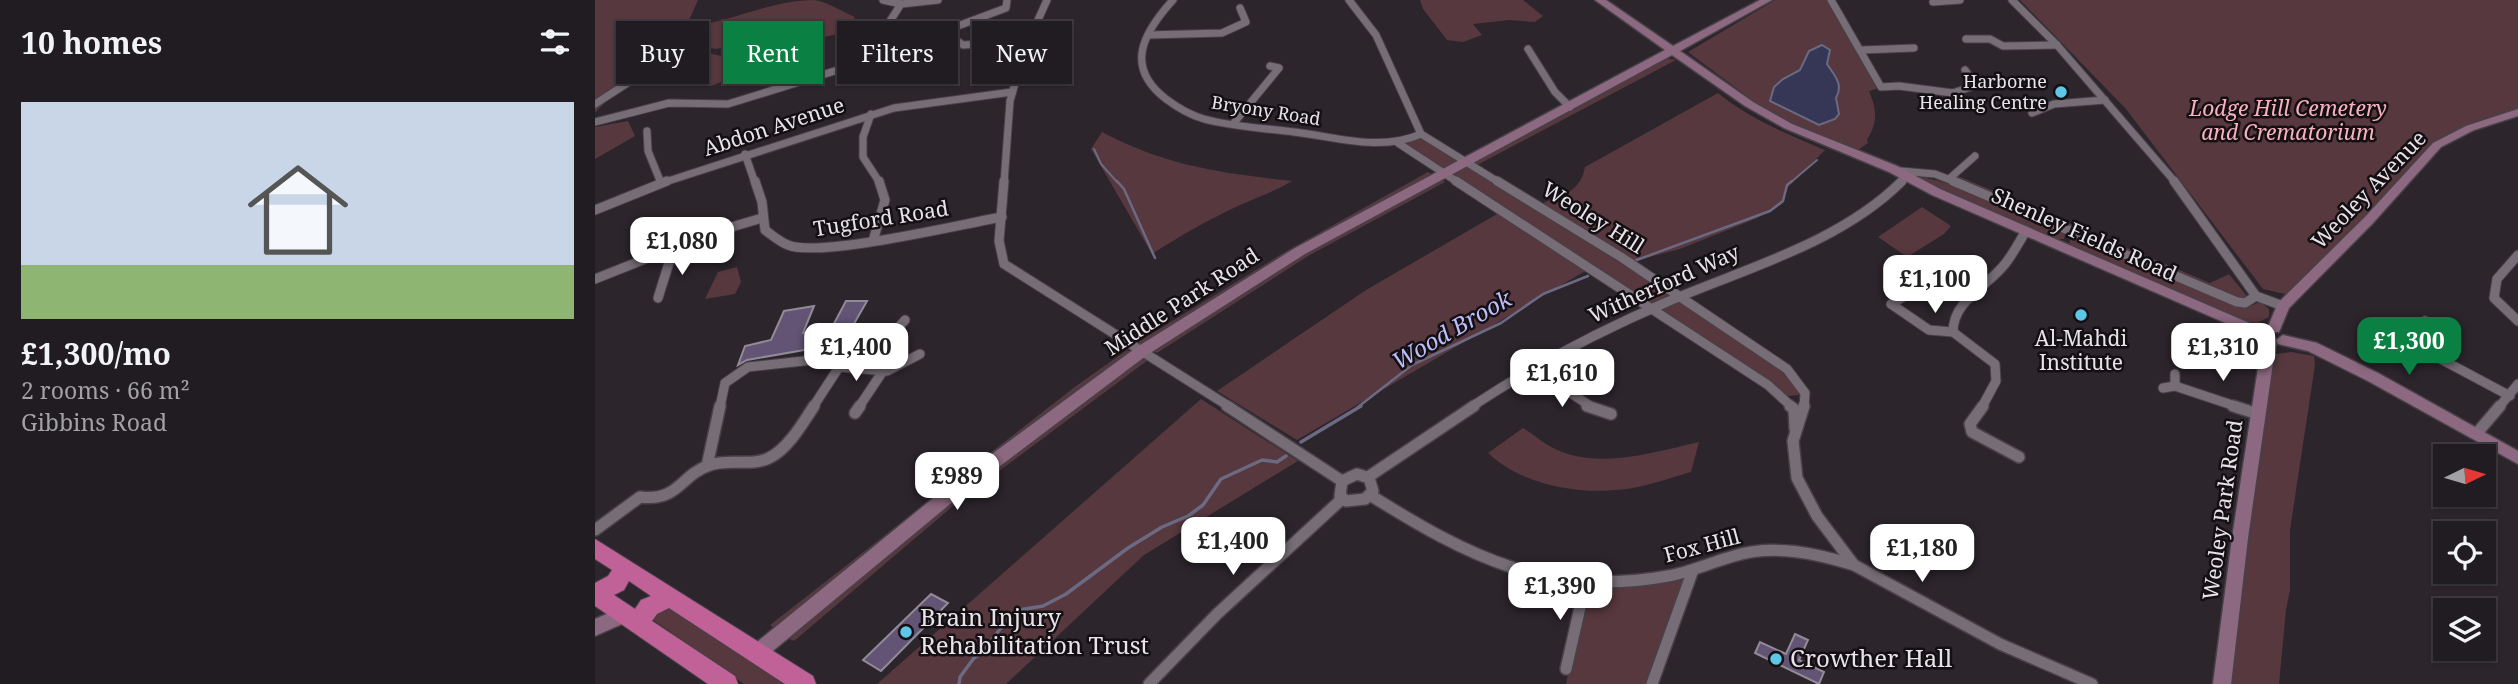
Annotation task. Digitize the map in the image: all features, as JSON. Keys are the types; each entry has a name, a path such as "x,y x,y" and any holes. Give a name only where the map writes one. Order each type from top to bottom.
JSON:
{"highway":[{"path":"595,548 805,684"},
{"path":"612,610 649,607 648,583"},
{"path":"612,610 624,589 648,583"},
{"path":"612,610 701,676 727,684"}],"street":[{"path":"883,0 901,4 938,0"},
{"path":"972,44 963,45 956,40 953,33 955,27 1006,8 1007,0"},
{"path":"1038,21 1047,0"},
{"name":"Bryony Road","path":"1173,0 1148,35 1140,57 1144,72 1153,87 1184,111 1202,118 1233,124 1398,143 1446,172"},
{"path":"1349,0 1376,35 1421,134"},
{"name":"Shenley Fields Road","path":"1600,0 1671,51 1778,121 2271,336 2312,347 2477,433 2518,458"},
{"name":"Middle Park Road","path":"757,653 949,495 1142,351 1300,251 1767,0"},
{"path":"1831,0 1881,88 1899,86 1953,93 1976,85 1965,70"},
{"path":"1933,2 1960,0"},
{"path":"2012,0 2057,45 2182,190 2256,296 2283,306"},
{"path":"595,122 669,103 728,104 855,65 865,60 901,4"},
{"path":"1148,35 1222,33 1248,25 1240,8"},
{"path":"1966,39 1989,35 2003,46 2057,45"},
{"path":"1861,50 1914,48"},
{"path":"1528,49 1555,92 1570,107"},
{"path":"1270,66 1289,68"},
{"path":"1233,124 1279,68"},
{"path":"595,103 625,84"},
{"path":"1014,84 999,241 1004,264 1342,481"},
{"name":"Abdon Avenue","path":"595,210 661,183 870,114 894,108 1011,92"},
{"path":"1953,93 1963,107"},
{"path":"2051,117 2036,111 2054,104 2105,100"},
{"name":"Weoley Avenue","path":"2271,336 2283,306 2369,220 2437,145 2470,128 2518,112"},
{"path":"870,114 863,137 863,157 878,176 885,200 873,241"},
{"path":"646,131 648,151 661,183"},
{"name":"Bryony Road","path":"1398,143 1421,134"},
{"name":"Weoley Hill","path":"1421,134 1621,257 1787,369 1805,393 1804,408 1795,433"},
{"path":"595,279 627,269 674,247 762,218 762,202 745,154"},
{"path":"1949,179 1975,156"},
{"name":"Weoley Hill","path":"1446,172 1783,397 1794,409 1794,462 1803,492 1817,516 1854,565 2000,644 2092,684"},
{"name":"Shenley Fields Road","path":"1902,174 1935,174 1949,179 2237,302 2245,303 2256,296"},
{"name":"Witherford Way","path":"1368,477 1532,368 1594,335 1677,297 1811,242 1842,226 1902,174"},
{"name":"Tugford Road","path":"762,218 769,235 787,245 803,248 873,241 1002,217"},
{"path":"1953,332 1953,321 1958,309 2004,265 2026,231"},
{"path":"659,298 674,247"},
{"path":"2518,255 2497,279 2494,298 2518,321"},
{"path":"1905,296 1891,304 1929,330 1953,332 1963,342 1994,362 1997,374 1990,395 1970,424 1972,432 2019,457"},
{"path":"857,369 883,352 892,335 905,320"},
{"path":"2407,341 2425,321 2442,331"},
{"path":"2390,332 2510,396"},
{"name":"Weoley Park Road","path":"2222,684 2271,336"},
{"path":"839,367 883,370 920,354"},
{"path":"595,530 640,497 653,500 675,493 707,466 768,458 783,447 841,364 838,360 831,358 748,367 736,373 725,383 707,466"},
{"path":"1532,368 1588,406 1611,414"},
{"path":"855,414 883,370"},
{"path":"2163,388 2175,380 2258,414"},
{"path":"2477,433 2518,384"},
{"path":"1357,474 1368,477 1373,483 1370,495 1350,502 1343,498 1339,491 1342,481 1357,474"},
{"name":"Fox Hill","path":"1370,495 1438,538 1490,562 1520,573 1552,580 1636,581 1693,570 1747,552 1767,551 1812,555 1854,565"},
{"path":"1149,684 1217,614 1343,498"},
{"path":"1652,684 1693,570"},
{"path":"1566,669 1586,581"},
{"path":"595,628 612,610"}],"green space":[{"path":"595,0 698,0 689,21 616,21 616,84 631,84 604,103 595,113"},
{"path":"814,0 855,17 853,21 837,21 837,34 823,37 823,21 723,21 723,47 709,48 709,23 766,7"},
{"path":"1420,0 1523,0 1543,16 1535,22 1509,20 1473,24 1482,35 1463,42 1447,40 1423,9"},
{"path":"1775,0 1827,0 1876,78 1876,89 1869,91 1874,104 1875,122 1868,143 1858,150 1793,124 1756,103 1688,52"},
{"name":"Lodge Hill Cemetery and Crematorium","path":"2020,0 2518,0 2518,108 2465,126 2433,145 2289,295 2263,289 2126,109"},
{"path":"709,54 723,56 723,81 711,86"},
{"path":"1666,58 1676,60 1477,165 1470,162"},
{"path":"1718,93 1756,118 1825,150 1788,187 1782,204 1755,219 1680,249 1634,261 1541,204 1575,187 1583,176 1585,167"},
{"path":"628,121 635,136 595,159 595,127"},
{"path":"1102,132 1149,153 1194,166 1292,181 1216,217 1152,254 1091,149"},
{"path":"1421,137 1457,160 1443,168 1405,144"},
{"path":"1466,165 1674,297 1654,306 1452,174"},
{"path":"1428,172 1433,175 1144,347 1138,342 1285,252"},
{"path":"1958,176 2210,283 2229,274 2246,295 2245,299 2238,300 1959,181"},
{"path":"1918,177 1970,191 2017,210 2055,228 2065,235 2064,239 2056,239 1963,200"},
{"path":"1439,178 1445,182 1308,256 1157,353 1152,350 1299,254"},
{"path":"1922,207 1951,226 1944,234 1907,257 1878,237"},
{"path":"1497,214 1587,270 1297,440 1217,391 1366,290"},
{"path":"2079,239 2239,306 2248,307 2260,302 2269,309 2269,317 2257,323 2242,321 2069,246 2070,240"},
{"path":"737,267 741,282 735,294 705,299 718,272"},
{"path":"1678,300 1784,368 1801,392 1800,395 1788,396 1657,310"},
{"path":"1127,350 1136,354 777,631 770,625 1076,386"},
{"path":"2291,352 2314,356 2315,365 2290,530 2290,590 2279,684 2227,684 2269,355"},
{"path":"1140,355 1148,360 959,501 794,641 782,635"},
{"path":"1201,399 1298,461 1144,555 1006,684 877,684"},
{"path":"1523,428 1555,449 1590,458 1627,457 1699,442 1691,472 1638,487 1579,490 1539,482 1503,465 1488,453"},
{"path":"1686,577 1651,684 1566,684 1586,588 1649,585"},
{"path":"666,605 789,684 744,684 649,617"}],"water":[{"path":"1822,45 1830,50 1827,64 1839,84 1836,98 1839,114 1835,119 1819,125 1770,101 1774,87 1800,70 1809,51"}],"building":[{"path":"846,301 867,301 851,329 873,330 862,347 810,349 747,360 738,365 745,346 771,340 784,311 814,306 803,333 830,331"},
{"name":"Brain Injury Rehabilitation Trust","path":"931,594 948,603 881,671 863,660"},
{"name":"Crowther Hall","path":"1795,634 1808,640 1799,660 1824,672 1819,684 1755,653 1760,642 1786,654"}],"waterway":[{"path":"1094,149 1101,164 1118,183"},
{"name":"Wood Brook","path":"1790,183 1817,160"},
{"path":"1117,181 1124,189 1155,258"},
{"name":"Wood Brook","path":"1634,261 1770,211 1783,201 1787,185 1792,181"},
{"name":"Wood Brook","path":"1358,407 1412,365 1501,323 1543,294 1588,276"},
{"name":"Wood Brook","path":"1301,442 1361,406"},
{"name":"Wood Brook","path":"959,684 960,677 974,658 983,652 1009,617 1019,610 1043,606 1066,594 1128,548 1162,527 1188,516 1203,505 1221,479 1262,460 1277,462 1286,456"}],"place":[{"name":"Harborne Healing Centre","path":"2061,92"},
{"name":"Al-Mahdi Institute","path":"2081,315"},
{"name":"Brain Injury Rehabilitation Trust","path":"906,632"},
{"name":"Crowther Hall","path":"1776,659"}]}
